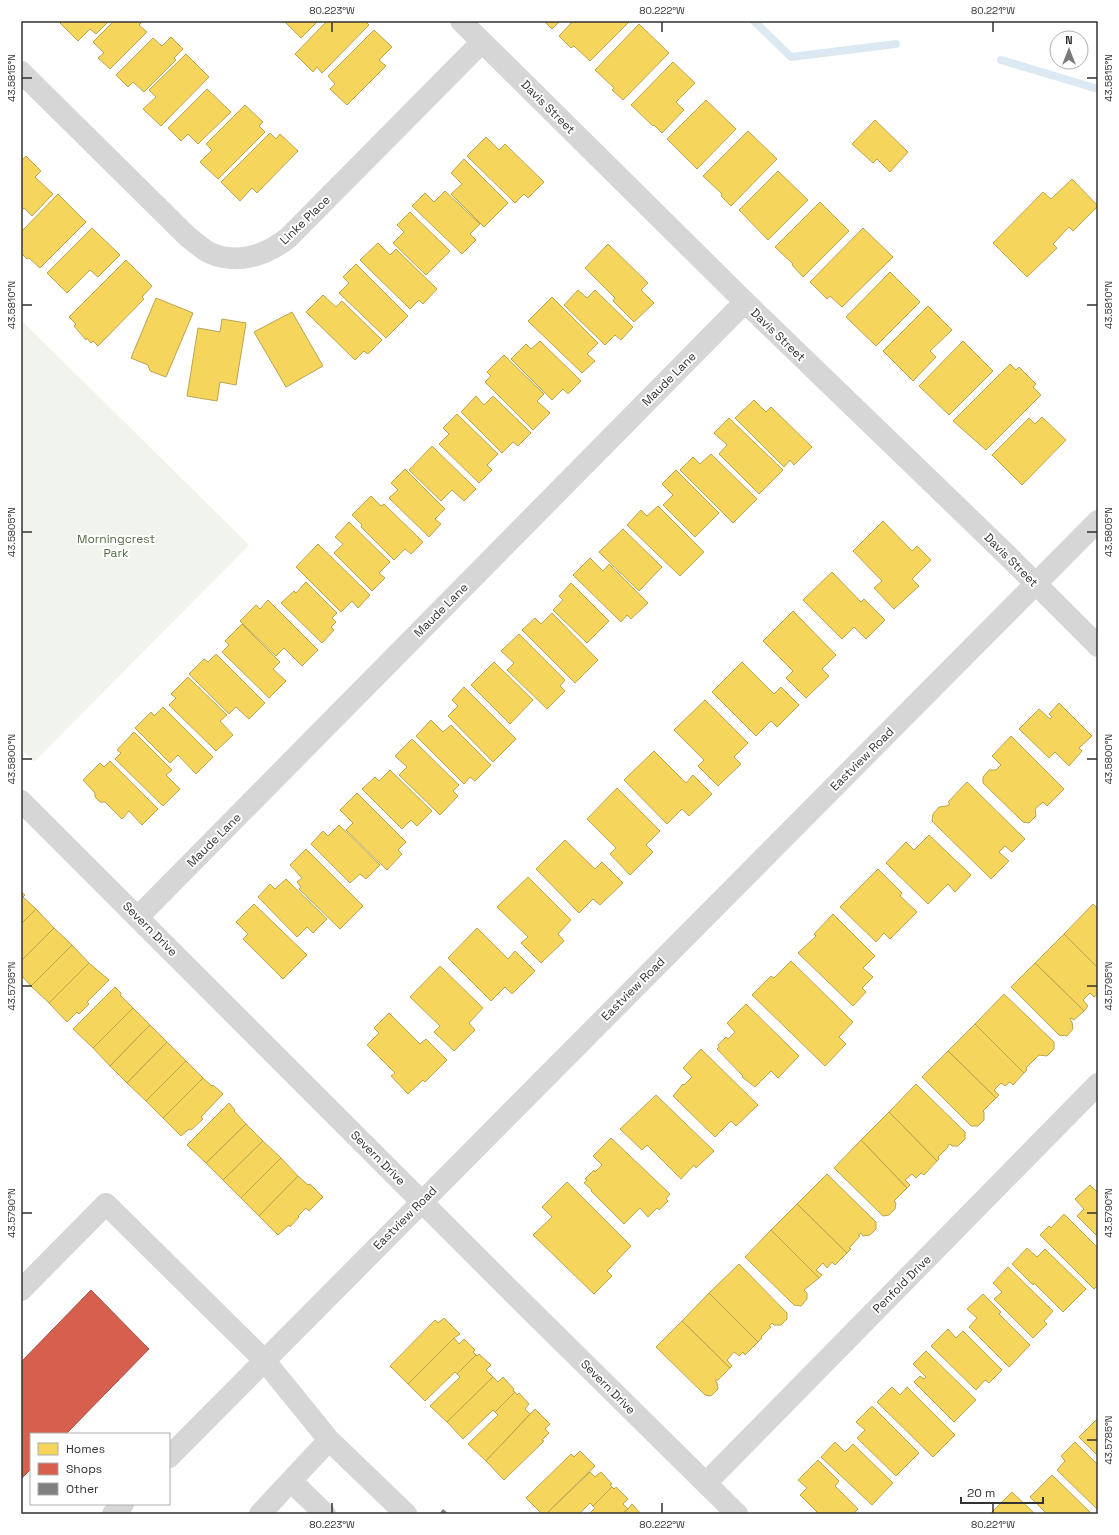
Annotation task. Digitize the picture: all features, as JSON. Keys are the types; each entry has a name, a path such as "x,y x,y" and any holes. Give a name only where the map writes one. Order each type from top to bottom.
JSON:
{"street":[{"name":"Davis Street","path":"461,21 745,302 1098,646"},
{"name":"Linke Place","path":"21,72 188,237 209,252 225,258 241,258 258,255 274,248 288,238 482,42"},
{"name":"Maude Lane","path":"138,917 745,302"},
{"name":"Eastview Road","path":"170,1456 1098,521"},
{"name":"Severn Drive","path":"21,801 737,1514"},
{"name":"Penfold Drive","path":"706,1483 1098,1084"},
{"path":"21,1290 106,1204 264,1360 328,1440 406,1514"},
{"path":"260,1514 328,1440"},
{"path":"291,1480 325,1514"},
{"path":"113,1514 122,1505"}],"green space":[{"name":"Morningcrest Park","path":"21,320 249,545 34,762 21,749"}],"building: Homes":[{"path":"62,21 109,21 96,34 90,29 78,41 60,23"},
{"path":"114,21 143,21 139,25 147,32 110,69 98,58 104,53 93,42"},
{"path":"284,21 318,21 301,38"},
{"path":"327,21 365,21 369,25 322,73 317,67 313,72 295,54"},
{"path":"544,21 560,21 552,29"},
{"path":"573,21 630,21 590,61 574,46 571,48 559,36"},
{"path":"639,24 669,53 623,100 612,90 614,88 595,70"},
{"path":"374,30 392,47 379,60 386,66 347,105 330,89 335,84 328,76"},
{"path":"171,37 183,49 174,58 176,60 144,92 133,82 128,87 116,75 153,38 162,46"},
{"path":"186,54 209,77 161,126 143,109 156,97 149,90"},
{"path":"673,62 695,83 676,102 684,110 662,133 631,105"},
{"path":"207,89 231,112 198,144 188,134 181,141 168,128"},
{"path":"706,100 736,129 697,169 667,139"},
{"path":"245,105 263,122 259,126 265,132 218,179 200,162 212,150 206,144"},
{"path":"875,120 908,152 890,172 877,159 873,163 852,144"},
{"path":"748,131 777,159 731,206 721,196 722,194 703,176"},
{"path":"270,133 276,139 280,134 298,151 257,193 252,188 240,201 221,182"},
{"path":"486,137 499,150 505,144 544,182 528,198 524,194 515,203 467,156"},
{"path":"26,156 41,171 35,177 53,194 32,216 24,208 21,211 21,161"},
{"path":"464,159 508,203 484,227 451,194 462,184 451,173"},
{"path":"778,171 808,200 768,240 739,210"},
{"path":"1072,179 1098,206 1073,231 1069,227 1053,244 1057,248 1027,277 993,243 1043,192 1051,199"},
{"path":"445,191 480,224 470,234 476,240 462,254 412,206 425,193 434,202"},
{"path":"58,194 86,222 40,268 21,253 21,232"},
{"path":"820,202 849,231 803,277 792,265 793,264 775,247"},
{"path":"410,212 450,251 426,275 393,243 404,232 397,225"},
{"path":"92,228 120,255 98,277 90,270 67,293 47,273"},
{"path":"863,228 893,257 842,307 830,296 827,299 810,282"},
{"path":"378,243 390,255 396,249 437,289 423,304 419,300 410,309 360,260"},
{"path":"608,244 648,283 641,290 654,303 634,322 613,301 615,298 585,268"},
{"path":"126,260 152,286 142,297 144,299 98,346 93,341 91,343 87,338 86,340 74,326 76,324 69,317"},
{"path":"356,264 408,316 386,338 339,293 349,283 343,277"},
{"path":"890,272 920,302 876,346 846,317"},
{"path":"578,290 587,298 595,290 633,327 621,340 615,335 605,345 564,305"},
{"path":"323,295 336,307 342,301 382,340 368,354 364,351 355,360 306,312"},
{"path":"552,297 598,343 587,354 595,361 582,373 528,321"},
{"path":"156,298 193,313 166,377 150,371 148,365 131,358"},
{"path":"928,306 952,330 930,351 936,357 913,381 883,351"},
{"path":"292,312 323,366 286,387 254,332"},
{"path":"222,319 246,323 236,385 220,382 217,401 187,396 198,328 220,332"},
{"path":"540,341 581,381 568,394 563,389 552,400 511,359 526,344 531,349"},
{"path":"963,341 993,371 949,415 919,386"},
{"path":"504,355 544,394 537,401 550,413 533,430 485,382 491,376 487,372"},
{"path":"1010,364 1016,370 1019,367 1036,384 1033,387 1041,395 986,450 953,421"},
{"path":"476,396 484,405 493,396 531,433 518,446 513,442 502,453 461,412"},
{"path":"754,400 766,412 771,407 812,447 794,465 790,460 784,467 735,418"},
{"path":"457,414 498,454 487,465 492,470 479,483 439,444 449,434 443,428"},
{"path":"1042,417 1066,440 1022,485 992,455 1029,418 1035,424"},
{"path":"729,418 783,470 759,494 719,454 727,445 714,433"},
{"path":"432,446 476,489 464,501 452,490 441,501 409,470"},
{"path":"711,454 757,499 733,523 680,470 693,457 700,464"},
{"path":"405,469 445,509 435,519 441,524 429,537 389,498 398,490 391,483"},
{"path":"676,470 719,513 695,537 663,505 673,495 662,484"},
{"path":"371,496 381,506 384,504 423,542 411,554 405,549 394,560 361,527 362,525 352,515"},
{"path":"658,506 704,552 680,576 627,525 641,510 647,516"},
{"path":"883,521 912,551 917,546 931,560 912,579 919,586 894,609 874,588 882,581 853,551"},
{"path":"349,522 390,562 379,573 385,578 372,591 334,553 343,544 335,537"},
{"path":"623,529 662,567 639,591 599,552"},
{"path":"318,544 370,595 358,608 352,601 341,612 296,567"},
{"path":"590,558 603,571 609,564 648,603 631,619 627,615 621,622 573,575"},
{"path":"832,572 861,602 864,599 885,620 866,639 854,627 842,639 803,600"},
{"path":"306,582 337,613 332,618 336,622 331,627 334,630 322,643 281,603 294,591 296,593"},
{"path":"571,583 609,621 587,643 553,610 563,600 559,596"},
{"path":"268,600 318,650 302,666 284,648 276,656 240,621 256,605 260,609"},
{"path":"793,611 836,655 822,669 829,676 806,698 786,678 793,671 763,641"},
{"path":"552,613 598,660 575,683 522,630 535,618 541,624"},
{"path":"242,624 280,662 273,669 286,681 269,698 222,652 229,645 225,641"},
{"path":"519,634 565,680 560,686 565,691 547,709 507,670 514,663 501,651"},
{"path":"216,654 265,703 249,719 236,707 229,714 189,674 204,659 208,662"},
{"path":"494,662 533,700 510,724 471,685"},
{"path":"742,662 774,694 781,687 799,705 777,727 771,721 756,736 712,692"},
{"path":"188,677 227,715 220,721 233,735 216,751 169,705 176,698 171,694"},
{"path":"464,687 516,739 493,762 448,716 458,706 452,700"},
{"path":"705,700 748,743 734,757 741,764 718,786 698,766 704,760 674,730"},
{"path":"1059,703 1092,736 1079,748 1082,751 1069,766 1055,752 1049,758 1019,729 1039,709 1050,719 1052,717 1049,714"},
{"path":"163,707 213,757 196,774 178,755 170,763 135,728 151,712 154,716"},
{"path":"431,720 443,732 451,725 491,765 475,781 470,777 464,784 416,736"},
{"path":"134,732 172,770 166,775 180,789 163,806 115,759 121,753 117,750"},
{"path":"1011,736 1064,789 1047,806 1043,802 1035,809 1036,816 1029,823 1023,822 983,783 983,777 989,770 996,770 1001,765 992,756"},
{"path":"412,739 459,785 453,791 458,796 440,815 399,775 407,767 395,756"},
{"path":"654,751 686,783 693,775 712,794 689,816 682,809 667,824 624,780"},
{"path":"110,761 158,809 142,825 129,811 122,819 105,802 100,802 95,797 95,793 83,780 100,763 104,767"},
{"path":"390,770 432,811 417,826 411,820 402,829 362,789 375,777 379,781"},
{"path":"967,782 1025,839 1012,852 1005,846 999,852 1009,861 991,879 932,821 933,814 939,807 950,804 948,802"},
{"path":"617,788 660,831 646,845 653,852 630,875 610,854 616,848 587,819"},
{"path":"357,793 406,842 398,850 402,854 387,870 346,830 353,823 340,810"},
{"path":"339,825 380,865 366,879 360,874 350,883 311,844 323,831 328,836"},
{"path":"929,835 971,875 955,892 948,884 928,904 886,863 906,842 914,850"},
{"path":"565,840 595,869 602,862 623,883 600,905 593,899 579,913 536,869"},
{"path":"306,849 363,906 340,929 299,889 301,887 297,882 302,878 290,865"},
{"path":"878,869 902,893 900,896 917,912 890,939 884,933 876,942 840,907"},
{"path":"528,877 571,920 558,934 564,941 541,963 521,943 528,937 497,907"},
{"path":"286,879 327,919 313,933 307,927 297,937 258,897 270,884 275,889"},
{"path":"21,892 25,895 23,897 36,909 21,924"},
{"path":"254,904 307,955 283,979 243,939 248,934 236,922"},
{"path":"1093,904 1098,909 1098,968 1064,934"},
{"path":"36,909 54,928 21,961 21,924"},
{"path":"833,914 875,956 863,968 873,977 862,988 866,992 853,1006 798,953 816,936 814,934"},
{"path":"54,928 72,945 31,986 21,975 21,961"},
{"path":"477,928 508,959 515,951 535,971 512,994 505,987 491,1001 448,958"},
{"path":"1064,934 1098,968 1098,994 1094,997 1090,993 1083,1000 1088,1006 1084,1011 1035,963"},
{"path":"72,945 89,963 49,1003 31,986"},
{"path":"791,961 853,1022 839,1037 846,1044 825,1066 752,995 771,976 774,978"},
{"path":"89,963 109,980 87,1002 89,1004 79,1014 77,1012 67,1022 49,1003"},
{"path":"1035,963 1084,1011 1074,1020 1071,1018 1070,1019 1073,1029 1067,1036 1059,1035 1011,987"},
{"path":"440,966 483,1008 469,1023 475,1030 454,1051 434,1032 440,1026 410,997"},
{"path":"115,987 121,993 120,995 133,1008 93,1048 73,1029"},
{"path":"1004,994 1054,1042 1054,1049 1047,1056 1039,1055 1026,1068 1027,1070 1024,1073 975,1024"},
{"path":"746,1004 799,1056 778,1078 771,1071 755,1087 742,1077 743,1076 717,1049 719,1047 718,1045 726,1037 728,1039 735,1032 727,1023"},
{"path":"133,1008 150,1025 110,1066 93,1048"},
{"path":"389,1013 420,1044 426,1039 447,1060 425,1082 423,1080 408,1094 391,1076 395,1073 367,1045 379,1033 374,1028"},
{"path":"975,1024 1024,1073 1013,1085 1010,1082 1005,1086 1001,1083 994,1090 999,1095 996,1098 948,1051"},
{"path":"150,1025 167,1042 127,1083 110,1066"},
{"path":"167,1042 186,1061 146,1101 127,1083"},
{"path":"701,1049 758,1105 736,1126 731,1121 715,1137 673,1096 683,1084 684,1085 692,1077 683,1068"},
{"path":"948,1051 996,1098 983,1111 984,1120 978,1126 971,1126 922,1077"},
{"path":"186,1061 203,1078 163,1118 146,1101"},
{"path":"203,1078 223,1094 201,1117 203,1119 191,1130 189,1129 181,1136 163,1118"},
{"path":"916,1084 965,1132 965,1139 958,1146 948,1145 948,1147 938,1157 939,1159 937,1161 889,1112"},
{"path":"656,1095 714,1151 696,1168 694,1165 681,1179 647,1145 642,1150 620,1129"},
{"path":"229,1103 246,1124 206,1163 187,1145"},
{"path":"889,1112 937,1161 924,1175 921,1173 916,1178 912,1174 905,1180 910,1185 907,1188 861,1140"},
{"path":"246,1124 263,1141 223,1180 206,1163"},
{"path":"611,1138 670,1194 666,1199 668,1201 659,1210 657,1208 648,1217 640,1208 624,1224 584,1183 587,1180 585,1179 594,1170 595,1172 602,1165 593,1156"},
{"path":"861,1140 907,1188 894,1201 896,1203 895,1209 889,1215 883,1216 834,1168"},
{"path":"263,1141 281,1158 241,1198 223,1180"},
{"path":"281,1158 298,1176 259,1216 241,1198"},
{"path":"827,1174 876,1222 876,1229 870,1235 863,1236 861,1233 858,1235 860,1236 849,1248 851,1249 847,1253 797,1204"},
{"path":"298,1176 308,1185 310,1184 323,1197 309,1211 306,1208 290,1227 289,1225 278,1235 259,1216"},
{"path":"567,1182 631,1246 607,1271 612,1276 594,1294 533,1235 552,1217 542,1207"},
{"path":"1090,1185 1098,1193 1098,1237 1077,1216 1084,1209 1075,1199"},
{"path":"797,1204 847,1253 835,1265 832,1262 827,1268 823,1263 816,1270 822,1275 819,1278 771,1230"},
{"path":"1064,1214 1098,1248 1098,1285 1094,1289 1040,1235 1049,1226 1051,1228"},
{"path":"771,1230 819,1278 804,1290 807,1293 807,1299 801,1306 794,1305 745,1257"},
{"path":"1027,1248 1037,1257 1045,1249 1086,1289 1063,1312 1034,1283 1033,1285 1012,1264"},
{"path":"739,1264 787,1313 787,1319 781,1325 774,1325 772,1323 769,1326 771,1327 758,1342 709,1293"},
{"path":"1008,1267 1053,1311 1044,1321 1047,1324 1033,1338 994,1299 1002,1292 993,1283"},
{"path":"709,1293 758,1342 745,1355 743,1352 739,1356 734,1352 727,1360 732,1366 730,1368 682,1321"},
{"path":"983,1294 1001,1312 999,1314 1030,1345 1009,1367 969,1327 977,1318 967,1309"},
{"path":"444,1318 460,1334 454,1338 408,1384 390,1366 435,1320 438,1323"},
{"path":"682,1321 730,1368 718,1380 715,1380 718,1389 711,1396 705,1395 656,1347"},
{"path":"948,1329 956,1338 963,1331 1002,1370 989,1383 985,1380 976,1390 931,1346"},
{"path":"454,1338 459,1344 464,1339 475,1350 473,1352 476,1355 457,1374 455,1372 425,1401 408,1384"},
{"path":"926,1351 976,1400 954,1422 914,1382 920,1376 924,1379 926,1377 913,1364"},
{"path":"479,1354 491,1365 486,1370 493,1377 447,1422 430,1406 460,1377 457,1374 476,1355 477,1356"},
{"path":"493,1377 498,1382 503,1377 515,1392 495,1412 493,1410 463,1439 447,1422"},
{"path":"892,1387 900,1395 907,1387 955,1435 933,1457 877,1402"},
{"path":"515,1392 517,1395 519,1393 529,1404 525,1409 530,1414 486,1461 468,1444 498,1415 495,1412"},
{"path":"872,1406 919,1453 896,1476 857,1438 865,1430 856,1422"},
{"path":"535,1409 550,1424 545,1429 549,1433 542,1440 544,1441 504,1480 486,1461"},
{"path":"1098,1418 1098,1456 1079,1437"},
{"path":"835,1442 845,1452 853,1444 893,1483 872,1505 821,1457"},
{"path":"1075,1442 1098,1465 1098,1510 1057,1470 1065,1461 1061,1456"},
{"path":"580,1451 595,1466 546,1514 542,1514 526,1498 571,1454 574,1457"},
{"path":"818,1460 839,1481 835,1486 858,1509 853,1514 819,1514 800,1495 807,1488 798,1480"},
{"path":"590,1472 595,1477 601,1472 612,1484 610,1485 612,1487 593,1506 590,1503 579,1514 546,1514"},
{"path":"1052,1475 1092,1514 1047,1514 1030,1497"},
{"path":"612,1487 614,1489 616,1487 628,1499 623,1504 628,1509 622,1514 589,1514 595,1508 593,1506"},
{"path":"1012,1492 1035,1514 990,1514"},
{"path":"632,1504 641,1514 622,1514 628,1509"}],"building: Shops":[{"path":"91,1290 149,1349 67,1433 30,1433 30,1470 21,1479 21,1362"}],"building: Other":[{"path":"443,1509 449,1514 439,1514"}],"waterway":[{"path":"754,21 791,57 896,44"},
{"path":"1001,60 1098,89"}]}
